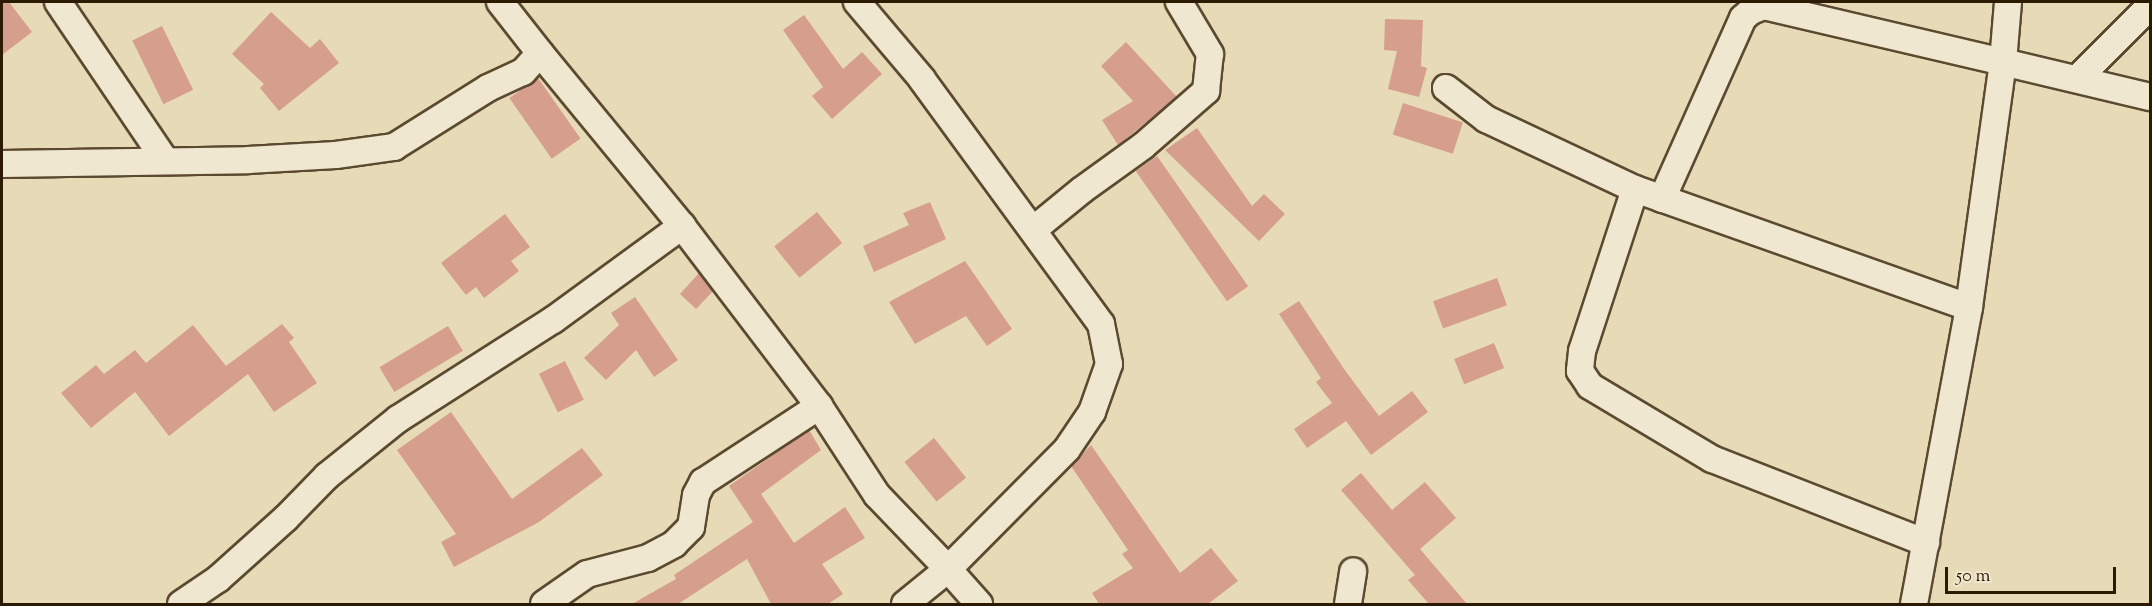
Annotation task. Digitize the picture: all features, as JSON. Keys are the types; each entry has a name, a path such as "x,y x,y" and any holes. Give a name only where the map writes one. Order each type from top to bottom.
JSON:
{"street":[{"path":"58,2 165,160"},
{"path":"500,2 682,226 819,406 877,495 979,604"},
{"path":"857,2 922,79 1101,324 1109,364 1092,412 1067,449 948,569 905,604"},
{"path":"1033,230 1082,190 1143,146 1206,91 1210,54 1179,2"},
{"path":"1914,604 1969,307 2003,62 2008,2"},
{"path":"1662,199 1743,18 1751,10 1764,6 2151,97"},
{"path":"2078,78 2151,6"},
{"path":"2,164 336,155 394,147 488,88 523,72 540,53"},
{"path":"1446,88 1486,119 1635,189 1969,307"},
{"path":"1635,189 1582,351 1580,371 1590,386 1713,459 1926,543"},
{"path":"181,604 218,579 327,476 398,419 553,320 682,226"},
{"path":"544,604 587,573 648,558 674,544 691,526 696,495 703,482 819,406"},
{"path":"1348,604 1353,571"}],"building":[{"path":"2,2 9,2 32,32 2,55"},
{"path":"271,12 310,48 320,39 339,63 279,111 260,88 264,84 232,54"},
{"path":"804,15 843,69 862,52 882,74 832,119 812,96 823,87 783,30"},
{"path":"1385,19 1423,20 1421,66 1427,68 1419,97 1388,89 1397,51 1384,50"},
{"path":"162,26 193,90 163,104 132,40"},
{"path":"1126,42 1177,97 1118,145 1102,120 1133,101 1101,66"},
{"path":"538,78 580,139 552,159 509,98"},
{"path":"1403,103 1463,122 1453,154 1393,134"},
{"path":"1197,128 1252,206 1264,194 1285,214 1259,241 1165,150"},
{"path":"1157,156 1248,286 1227,301 1136,171"},
{"path":"930,202 946,239 874,272 863,246 909,225 903,213"},
{"path":"817,212 842,243 799,278 774,247"},
{"path":"505,214 530,247 511,261 519,271 484,298 476,287 466,295 441,263"},
{"path":"965,261 1012,329 987,346 966,316 915,344 889,302"},
{"path":"699,273 713,291 696,309 680,294"},
{"path":"1497,278 1507,305 1443,329 1433,301"},
{"path":"635,297 678,360 654,377 636,350 606,380 584,358 619,325 611,313"},
{"path":"1299,301 1344,369 1379,416 1412,391 1428,412 1371,455 1346,421 1307,448 1294,429 1332,403 1316,382 1321,378 1279,314"},
{"path":"282,324 294,338 289,342 317,383 274,412 248,374 169,436 135,392 91,428 61,393 96,365 104,374 135,350 146,363 193,325 226,366"},
{"path":"448,326 463,351 394,392 379,367"},
{"path":"1494,343 1504,368 1464,384 1454,359"},
{"path":"565,361 584,400 558,412 539,374"},
{"path":"451,412 512,499 582,448 603,475 539,522 454,567 441,542 456,534 397,450"},
{"path":"809,430 821,450 761,494 794,543 845,507 865,538 822,564 843,594 828,604 771,604 747,559 678,604 632,604 676,579 674,575 753,522 729,486"},
{"path":"934,438 966,478 937,502 904,462"},
{"path":"1091,445 1180,573 1211,548 1238,581 1208,604 1099,604 1092,593 1133,568 1122,554 1128,550 1071,466"},
{"path":"1361,473 1392,510 1425,482 1456,518 1420,549 1467,604 1429,604 1408,580 1415,575 1341,490"}]}
